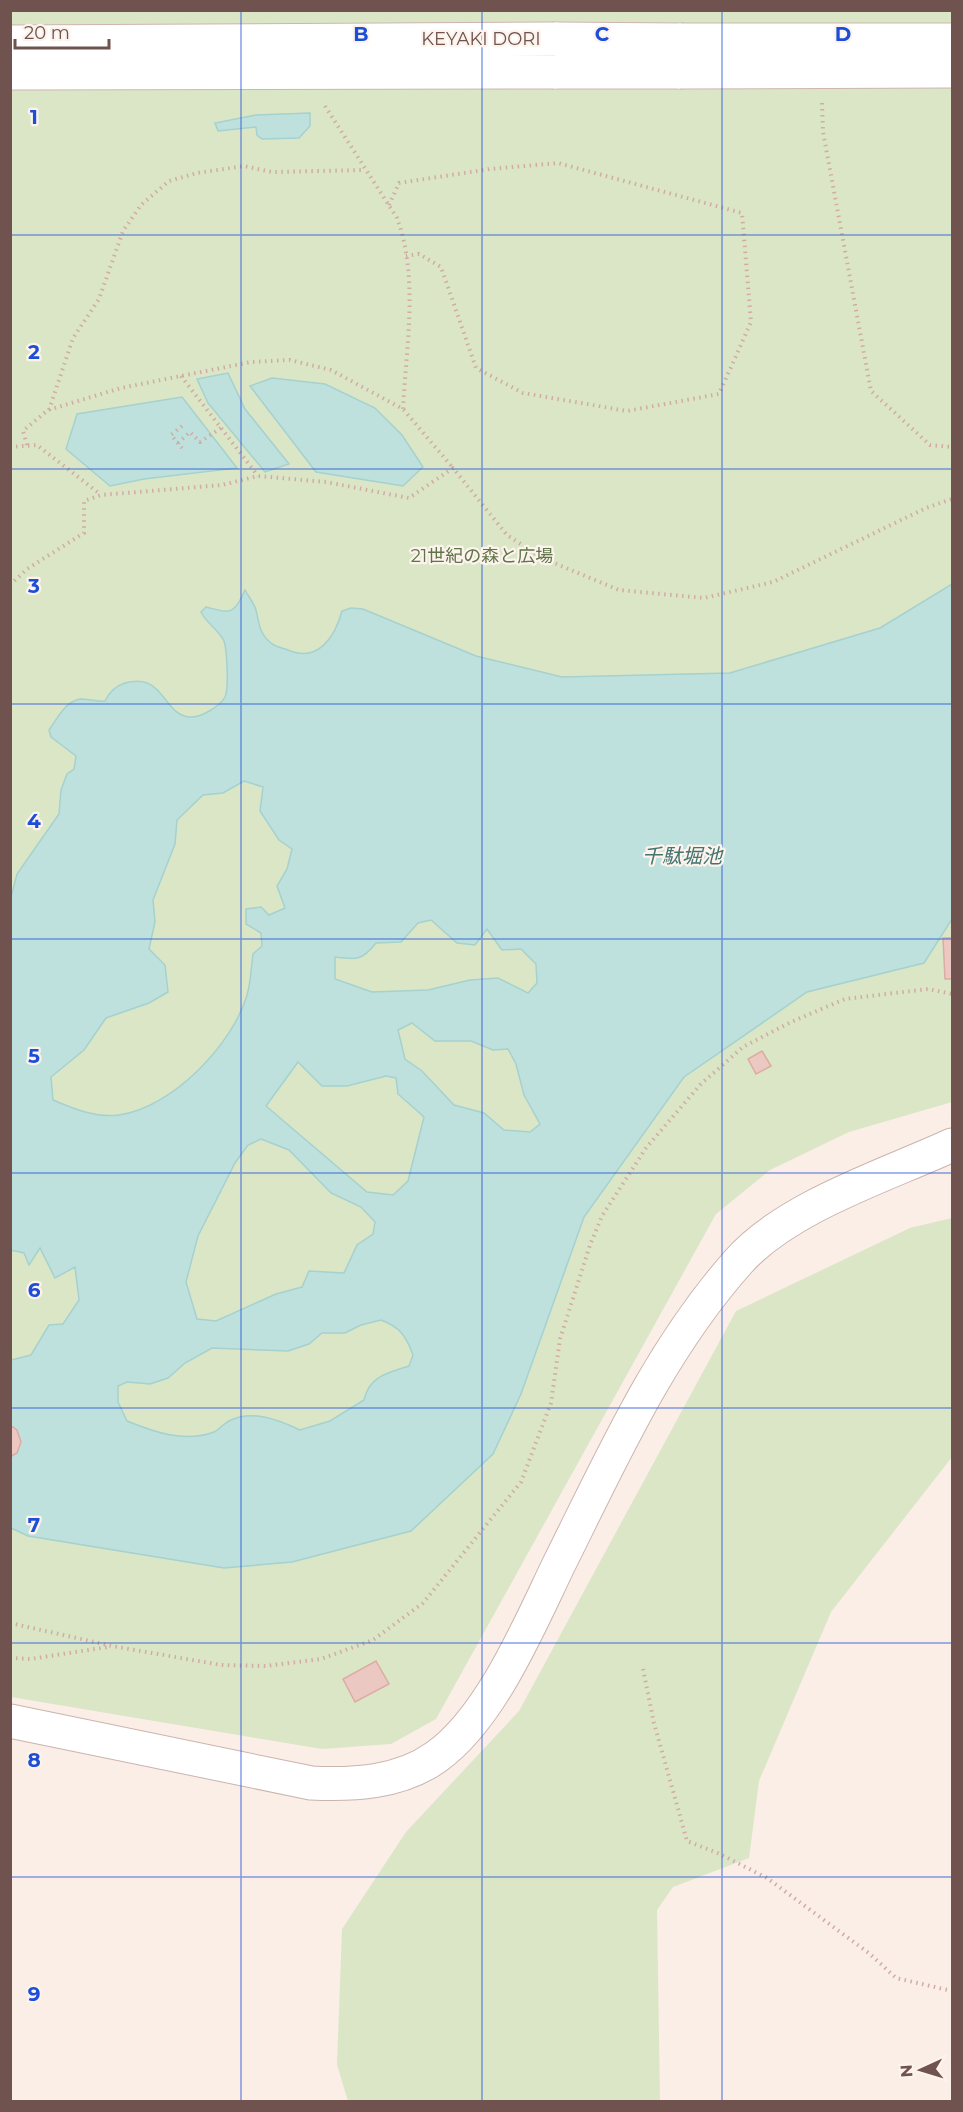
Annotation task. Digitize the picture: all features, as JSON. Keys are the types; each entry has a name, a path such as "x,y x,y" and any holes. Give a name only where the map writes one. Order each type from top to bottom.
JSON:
{"street":[{"name":"KEYAKI DORI","path":"10,42 555,39 952,40"},
{"name":"KEYAKI DORI","path":"10,73 952,71"},
{"path":"10,1721 311,1783 340,1785 376,1782 407,1772 435,1759 453,1743 485,1705 524,1636 652,1380 692,1319 739,1260 768,1234 814,1207 952,1145"}],"path":[{"path":"821,99 823,132 871,392 930,445 952,447"},
{"path":"324,103 365,170 390,203 404,235 409,289 403,409"},
{"path":"390,203 399,183 490,169 558,163 742,213 751,322 718,394 627,411 561,402 524,393 476,368 441,267 419,254 406,256"},
{"path":"48,410 73,338 99,299 123,231 141,205 169,181 197,173 244,166 272,171 365,170"},
{"path":"27,444 23,431 48,410 121,388 251,362 290,360 331,370 403,409 507,535 542,558 619,590 704,598 773,582 926,508 952,499"},
{"path":"181,376 258,476"},
{"path":"182,426 171,435 182,448"},
{"path":"178,443 190,432 200,442 221,428"},
{"path":"10,447 37,445 101,495"},
{"path":"10,585 27,569 84,533 84,501 101,495 222,485 258,476 326,482 409,498 453,468"},
{"path":"10,1623 112,1646 222,1665 266,1666 321,1659 372,1640 423,1603 521,1482 551,1403 560,1339 590,1245 602,1216 646,1149 700,1085 743,1047 791,1022 844,999 928,989 952,994"},
{"path":"10,1658 30,1659 112,1646"},
{"path":"643,1669 654,1723 687,1841 720,1854 767,1878 870,1954 896,1978 952,1991"}],"green space":[{"name":"21世紀の森と広場","path":"11,11 952,11 952,1102 849,1132 770,1170 716,1214 436,1719 391,1744 322,1749 11,1697"},
{"path":"952,1218 952,1457 831,1612 759,1781 749,1858 673,1887 657,1910 660,2101 348,2101 337,2065 342,1929 406,1832 519,1711 736,1311 910,1228"}],"water":[{"path":"310,113 310,126 299,138 262,139 257,135 256,127 218,131 215,123 256,115"},
{"path":"228,373 245,409 289,464 265,472 208,403 197,379"},
{"path":"272,378 325,384 375,408 402,435 423,467 403,486 316,472 250,386"},
{"path":"182,397 237,468 144,479 110,486 66,449 77,414"},
{"name":"千駄堀池","path":"952,584 952,919 924,963 807,992 684,1077 584,1217 521,1394 493,1454 411,1531 292,1562 224,1568 28,1536 11,1528 11,1360 31,1355 49,1325 63,1324 79,1300 75,1267 55,1278 40,1248 29,1265 24,1253 10,1250 11,897 17,874 59,814 61,790 67,774 74,769 76,756 51,737 49,730 66,706 81,699 105,701 119,686 138,681 156,688 181,715 194,717 210,711 225,697 226,652 222,637 201,612 206,607 230,611 238,604 245,590 255,607 264,636 277,646 299,653 308,653 324,645 335,630 342,611 351,608 363,609 476,656 562,677 730,673 880,628","holes":["244,781 263,787 260,811 279,840 292,849 287,869 277,886 285,908 269,915 261,907 246,909 246,924 261,933 262,946 253,954 248,990 240,1014 229,1033 198,1071 179,1087 139,1110 110,1116 94,1114 53,1100 51,1077 84,1050 106,1018 149,1003 168,992 165,965 149,949 155,922 153,900 175,844 177,820 203,795 223,793","431,920 457,943 475,945 487,929 502,950 521,949 536,964 537,983 528,993 498,978 470,980 428,990 372,992 335,979 335,957 358,958 367,953 376,943 401,942 418,923","412,1023 435,1041 471,1041 493,1050 508,1049 516,1064 524,1095 540,1124 530,1132 504,1130 484,1113 454,1105 422,1071 405,1059 398,1030","298,1062 322,1086 347,1086 386,1076 396,1078 398,1094 424,1117 408,1181 393,1195 367,1192 266,1106","261,1139 289,1150 331,1193 361,1207 375,1222 373,1234 357,1245 344,1273 309,1271 302,1287 276,1294 216,1321 197,1319 186,1282 198,1236 235,1163 248,1145","381,1320 402,1333 413,1355 409,1366 380,1377 370,1386 364,1400 330,1421 300,1430 265,1417 247,1416 229,1421 214,1432 181,1436 148,1429 127,1421 118,1402 118,1386 127,1382 150,1384 168,1378 185,1363 212,1348 288,1351 309,1344 322,1333 345,1333 361,1325"]}],"building":[{"path":"943,938 952,938 952,979 945,979"},
{"path":"762,1051 771,1066 756,1074 748,1059"},
{"path":"10,1425 17,1430 21,1442 17,1453 10,1457"},
{"path":"376,1661 389,1684 355,1702 343,1679"}]}
